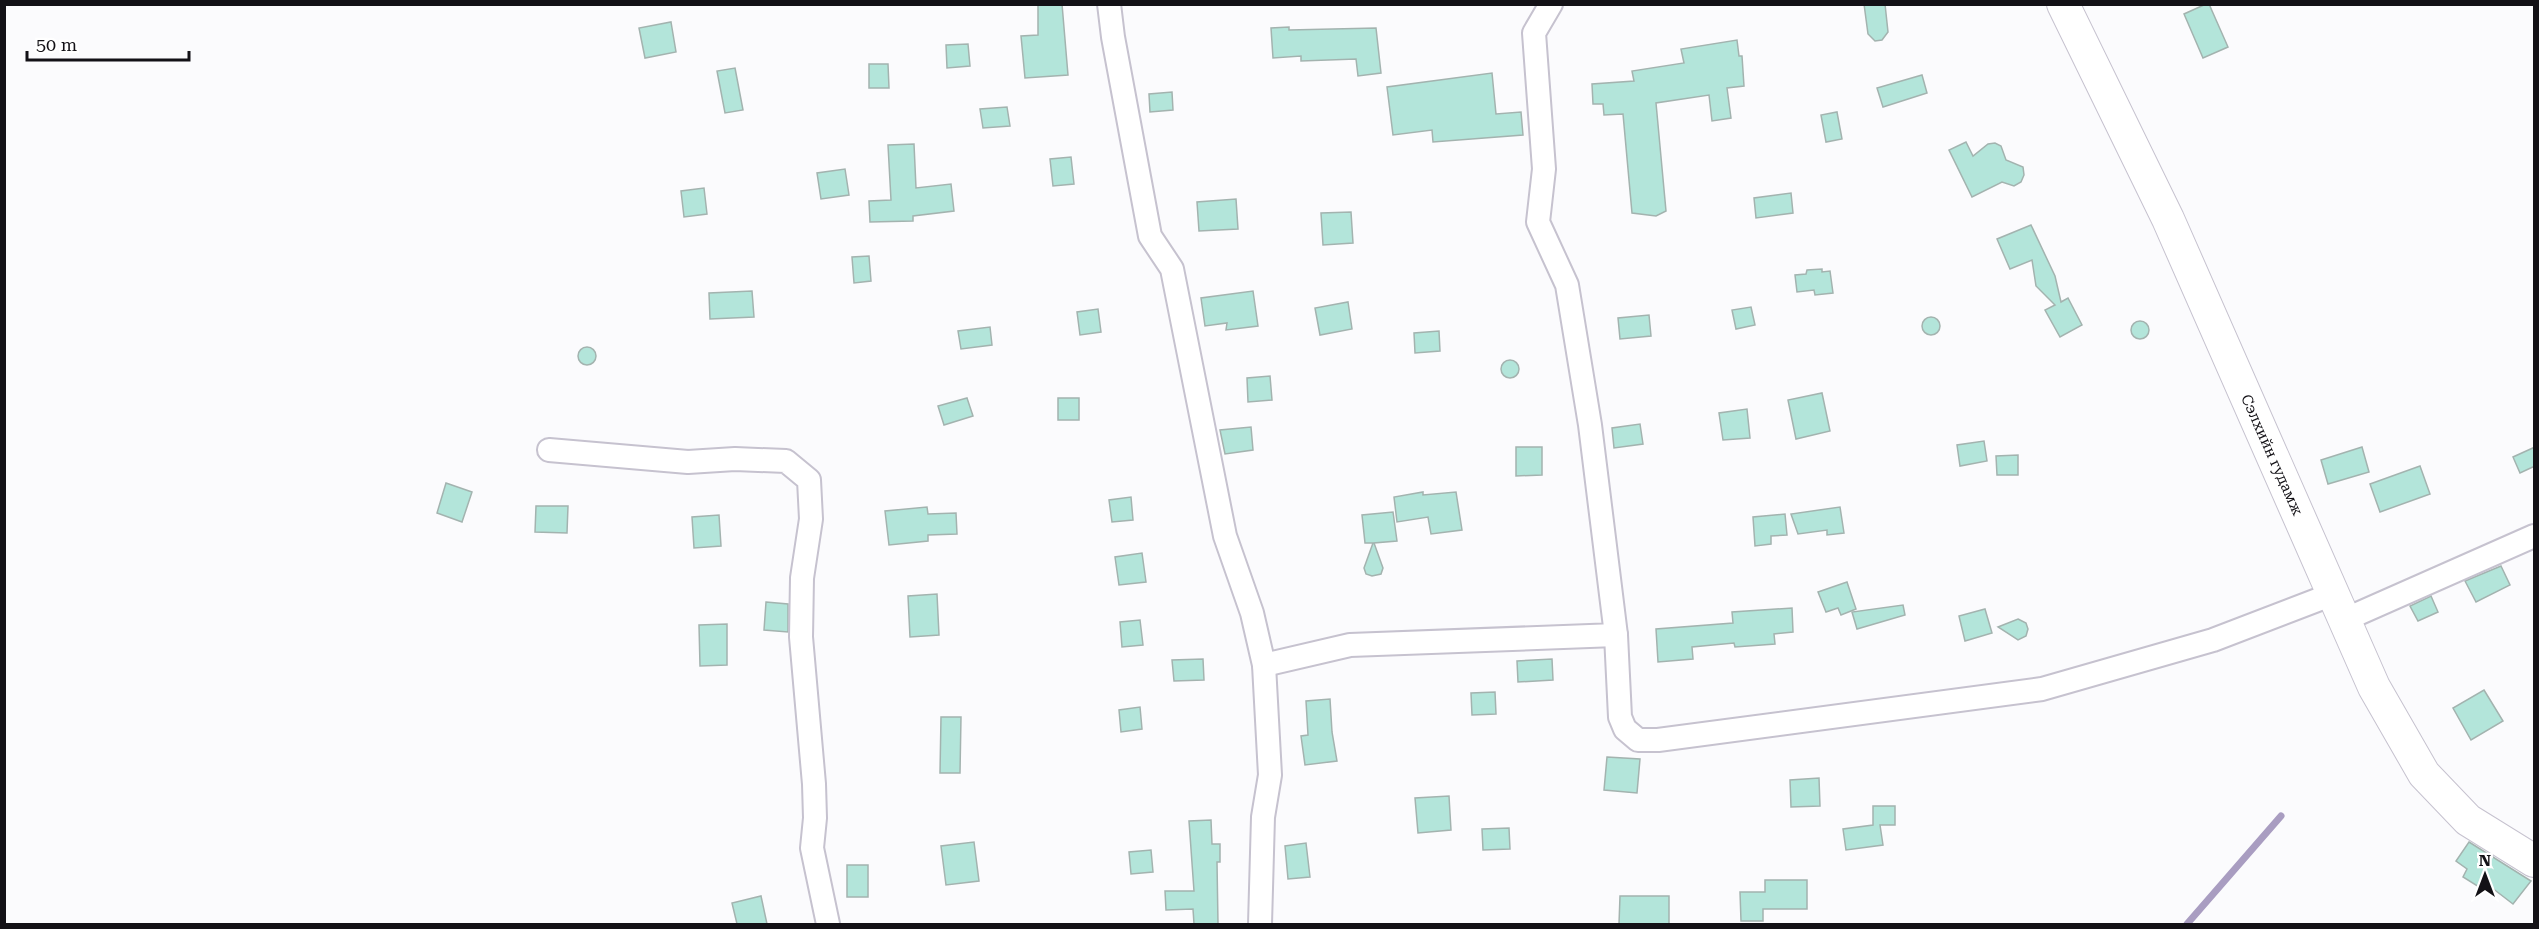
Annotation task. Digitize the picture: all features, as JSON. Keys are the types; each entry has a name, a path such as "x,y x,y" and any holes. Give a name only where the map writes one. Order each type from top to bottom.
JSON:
{"main road":[{"name":"Сэлхийн гудамж","path":"2063,4 2168,219 2374,687 2424,774 2468,820 2535,861"}],"street":[{"path":"1109,4 1113,37 1150,236 1172,269 1225,536 1252,613 1264,665 1270,775 1263,817 1260,924"},
{"path":"1551,4 1534,33 1544,169 1538,222 1567,285 1590,424 1616,635 1620,717 1625,729 1638,740 1658,740 2042,689 2339,607 2535,536"},
{"path":"549,450 688,462 735,459 786,461 809,480 811,519 802,578 801,637 814,784 815,818 812,848 828,924"},
{"path":"1264,665 1350,645 1616,635"}],"building":[{"path":"1038,4 1062,4 1068,75 1025,78 1021,36 1038,35"},
{"path":"1864,4 1885,4 1888,32 1882,40 1875,41 1868,34"},
{"path":"2209,4 2228,47 2203,58 2184,14"},
{"path":"671,22 676,52 645,58 639,28"},
{"path":"1289,27 1289,30 1376,28 1381,73 1358,76 1356,59 1301,61 1301,56 1273,58 1271,28"},
{"path":"1737,40 1739,56 1742,56 1744,86 1727,88 1731,118 1712,121 1709,95 1656,103 1666,211 1656,216 1632,213 1623,114 1604,115 1603,104 1593,104 1592,84 1634,81 1632,71 1684,63 1681,49"},
{"path":"968,44 970,66 947,68 946,45"},
{"path":"869,64 888,64 889,88 869,88"},
{"path":"735,68 743,110 725,113 717,71"},
{"path":"1492,73 1496,114 1521,112 1523,135 1433,142 1432,130 1393,135 1387,87"},
{"path":"1922,75 1927,93 1883,107 1877,88"},
{"path":"1172,92 1173,110 1150,112 1149,94"},
{"path":"1007,107 1010,126 983,128 980,109"},
{"path":"1837,112 1842,139 1826,142 1821,115"},
{"path":"1966,142 1973,156 1988,144 1995,143 2001,146 2006,160 2023,167 2024,175 2021,182 2014,186 2002,182 1972,197 1949,150"},
{"path":"914,144 916,188 951,184 954,211 913,216 913,221 870,222 869,201 891,200 888,145"},
{"path":"1071,157 1074,184 1053,186 1050,159"},
{"path":"845,169 849,195 821,199 817,173"},
{"path":"704,188 707,214 684,217 681,191"},
{"path":"1791,193 1793,213 1756,218 1754,198"},
{"path":"1236,199 1238,229 1199,231 1197,202"},
{"path":"1351,212 1353,243 1323,245 1321,213"},
{"path":"2031,225 2055,276 2061,302 2068,298 2082,325 2060,337 2045,310 2055,305 2036,286 2032,260 2010,269 1997,239"},
{"path":"869,256 871,281 854,283 852,257"},
{"path":"1822,269 1822,272 1830,271 1833,293 1815,295 1814,290 1797,292 1795,275 1806,274 1807,270"},
{"path":"752,291 754,317 710,319 709,293"},
{"path":"1253,291 1258,326 1226,330 1227,323 1205,326 1201,298"},
{"path":"1348,302 1352,329 1320,335 1315,308"},
{"path":"1751,307 1755,325 1736,329 1732,310"},
{"path":"1098,309 1101,332 1080,335 1077,312"},
{"path":"1649,315 1651,336 1620,339 1618,318"},
{"path":"1931,317 1937,320 1940,326 1937,332 1931,335 1925,332 1922,326 1925,320"},
{"path":"2140,321 2146,324 2149,330 2146,336 2140,339 2134,336 2131,330 2134,324"},
{"path":"990,327 992,345 961,349 958,331"},
{"path":"1439,331 1440,351 1415,353 1414,333"},
{"path":"587,347 593,350 596,356 593,362 587,365 581,362 578,356 581,350"},
{"path":"1510,360 1516,363 1519,369 1516,375 1510,378 1504,375 1501,369 1504,363"},
{"path":"1270,376 1272,400 1248,402 1247,378"},
{"path":"1822,393 1830,431 1796,439 1788,400"},
{"path":"967,398 973,416 944,425 938,406"},
{"path":"1058,398 1079,398 1079,420 1058,420"},
{"path":"1747,409 1750,438 1723,440 1719,413"},
{"path":"1640,424 1643,444 1614,448 1612,428"},
{"path":"1251,427 1253,450 1225,454 1220,430"},
{"path":"1984,441 1987,461 1960,466 1957,445"},
{"path":"1516,447 1542,447 1542,475 1516,476"},
{"path":"2362,447 2369,472 2328,484 2321,460"},
{"path":"2535,447 2535,466 2520,473 2513,457"},
{"path":"2018,455 2018,475 1997,475 1996,456"},
{"path":"2420,466 2430,494 2380,512 2370,484"},
{"path":"446,483 472,492 462,522 437,513"},
{"path":"1423,492 1423,495 1456,492 1462,530 1431,534 1428,517 1397,522 1394,497"},
{"path":"1131,497 1133,520 1112,522 1109,500"},
{"path":"536,506 568,506 567,533 535,532"},
{"path":"927,507 928,514 956,513 957,534 928,535 928,541 889,545 885,511"},
{"path":"1840,507 1844,533 1827,535 1827,530 1798,534 1791,514"},
{"path":"1393,512 1397,541 1374,543 1383,568 1381,574 1372,576 1366,574 1364,568 1373,543 1365,543 1362,515"},
{"path":"1785,514 1787,535 1771,536 1771,544 1755,546 1753,517"},
{"path":"719,515 721,546 694,548 692,517"},
{"path":"1142,553 1146,582 1119,585 1115,557"},
{"path":"2501,566 2510,585 2476,602 2465,581"},
{"path":"1847,582 1856,609 1841,615 1838,608 1826,612 1818,592"},
{"path":"937,594 939,635 910,637 908,596"},
{"path":"2431,596 2438,612 2418,621 2410,606"},
{"path":"766,602 788,604 788,632 764,630"},
{"path":"1903,605 1905,615 1857,629 1852,612"},
{"path":"1792,608 1793,632 1774,634 1775,644 1735,647 1734,643 1692,647 1693,659 1658,662 1656,629 1733,623 1732,612"},
{"path":"1985,609 1992,633 1965,641 1959,616"},
{"path":"2018,619 2026,623 2028,629 2026,636 2018,640 1998,627"},
{"path":"1140,620 1143,645 1122,647 1120,622"},
{"path":"727,624 727,665 700,666 699,625"},
{"path":"1203,659 1204,680 1174,681 1172,660"},
{"path":"1552,659 1553,680 1518,682 1517,661"},
{"path":"2484,690 2503,721 2471,740 2453,708"},
{"path":"1495,692 1496,714 1472,715 1471,693"},
{"path":"1330,699 1337,761 1305,765 1301,736 1308,735 1306,701"},
{"path":"1140,707 1142,729 1121,732 1119,710"},
{"path":"941,717 961,717 960,773 940,773"},
{"path":"1607,757 1640,759 1637,793 1604,790"},
{"path":"1819,778 1820,806 1791,807 1790,780"},
{"path":"1449,796 1451,830 1418,833 1415,798"},
{"path":"1873,806 1895,806 1895,825 1880,825 1883,845 1846,850 1843,829 1873,825"},
{"path":"1211,820 1212,844 1220,844 1220,862 1217,862 1218,924 1194,924 1193,909 1166,910 1165,891 1194,891 1189,821"},
{"path":"1509,828 1510,849 1483,850 1482,829"},
{"path":"974,842 979,881 946,885 941,846"},
{"path":"2469,842 2531,881 2513,904 2483,881 2479,887 2463,877 2467,869 2456,861"},
{"path":"1306,843 1310,877 1288,879 1285,846"},
{"path":"1151,850 1153,872 1131,874 1129,852"},
{"path":"847,865 868,865 868,897 847,897"},
{"path":"1765,880 1807,880 1807,909 1763,909 1763,921 1741,921 1740,892 1765,892"},
{"path":"761,896 767,924 737,924 732,903"},
{"path":"1620,896 1669,896 1669,924 1619,924"}],"waterway":[{"path":"2187,924 2281,816"}]}
